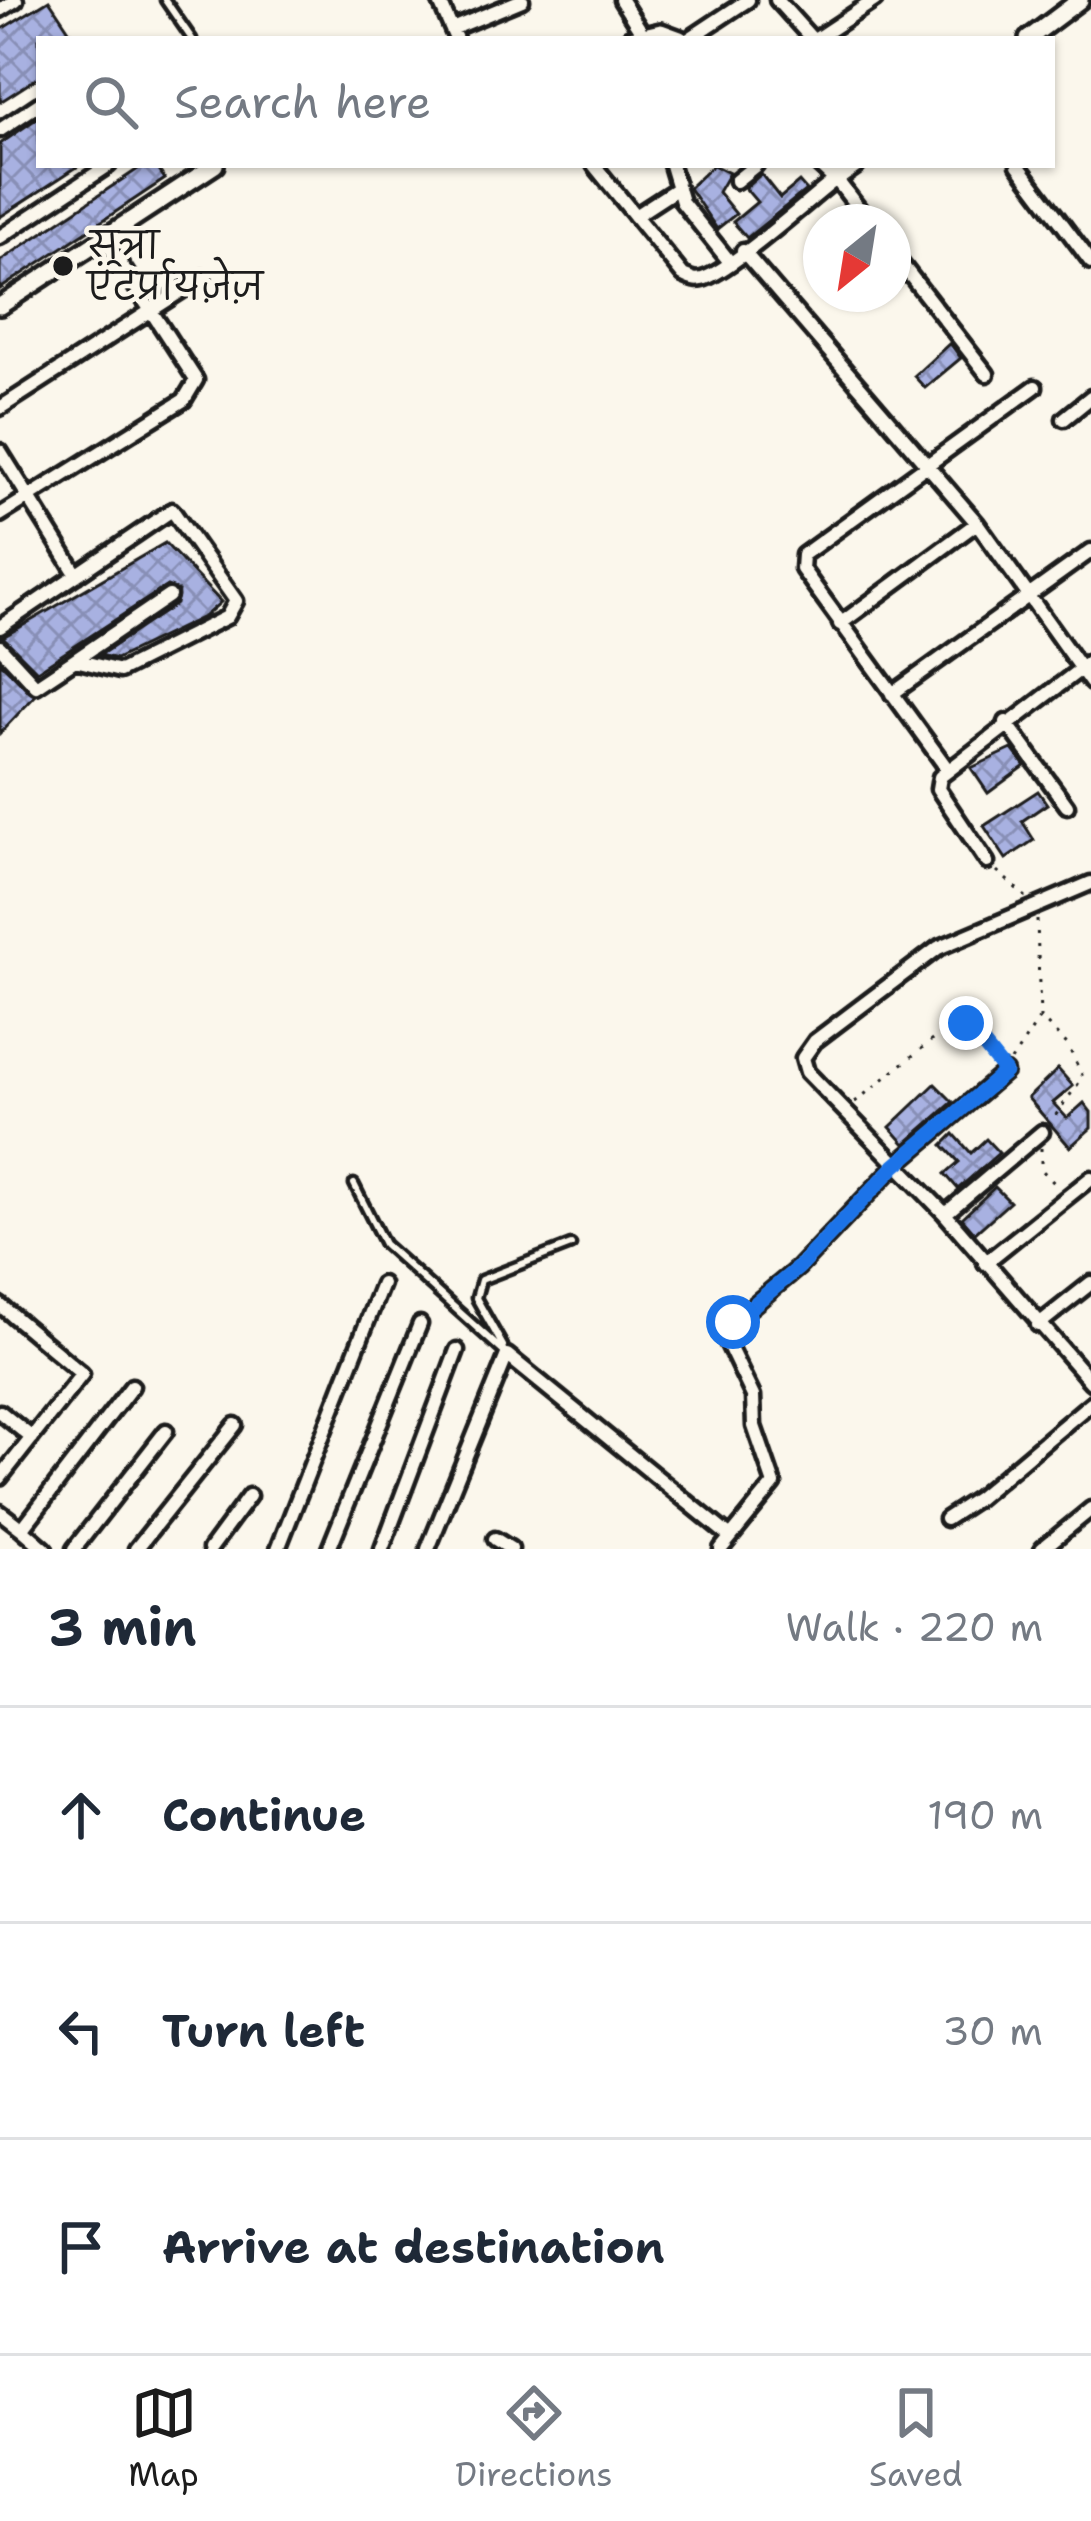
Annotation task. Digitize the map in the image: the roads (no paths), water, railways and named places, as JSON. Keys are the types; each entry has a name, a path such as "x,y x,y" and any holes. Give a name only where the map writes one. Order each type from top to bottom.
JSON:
{"street":[{"path":"0,10 16,0"},
{"path":"440,0 454,34 521,0"},
{"path":"621,0 636,36"},
{"path":"689,36 748,0"},
{"path":"777,0 811,36"},
{"path":"819,36 875,0"},
{"path":"1032,36 1081,0"},
{"path":"0,130 36,106"},
{"path":"0,237 104,168"},
{"path":"0,307 210,168"},
{"path":"596,168 683,275 703,279 852,168"},
{"path":"672,168 682,202 729,261"},
{"path":"736,181 752,168"},
{"path":"824,168 855,204"},
{"path":"1020,168 1091,262"},
{"path":"635,216 678,188"},
{"path":"0,515 191,393 196,380 103,237"},
{"path":"743,250 977,523 1086,664 1091,683"},
{"path":"911,276 987,374"},
{"path":"0,408 203,277"},
{"path":"946,767 802,569 803,555 1035,387"},
{"path":"1064,419 1091,397"},
{"path":"0,452 77,574"},
{"path":"0,627 172,510 236,601 227,617 120,671 75,660"},
{"path":"840,624 977,523"},
{"path":"892,694 1091,551"},
{"path":"0,647 36,686 169,596"},
{"path":"987,862 938,789 946,767 1086,664"},
{"path":"1006,722 1067,806"},
{"path":"1091,883 938,948 807,1049 807,1072 945,1214 1091,1382"},
{"path":"721,1549 774,1484 754,1426 753,1396 728,1342 728,1331 798,1268 895,1166 1005,1072"},
{"path":"945,1214 1042,1132"},
{"path":"985,1263 1066,1193 1091,1178"},
{"path":"1038,1325 1091,1283"},
{"path":"278,1549 382,1284"},
{"path":"0,1305 82,1374 0,1478"},
{"path":"329,1549 420,1324"},
{"path":"382,1549 457,1349"},
{"path":"428,1549 507,1354 728,1535"},
{"path":"22,1529 132,1386"},
{"path":"946,1519 1091,1403"},
{"path":"0,1412 32,1438"},
{"path":"136,1549 235,1426"},
{"path":"74,1549 166,1431"},
{"path":"210,1549 249,1496"},
{"path":"1042,1549 1091,1509"},
{"path":"0,1512 44,1549"},
{"path":"495,1539 511,1549"}],"lane":[{"path":"165,0 190,36"},
{"path":"354,1184 384,1244 507,1354"},
{"path":"507,1354 476,1298 481,1280 571,1245"}],"place":[{"name":"सूत्रा एंटर्प्रायज़ेज़","path":"63,266"}]}
